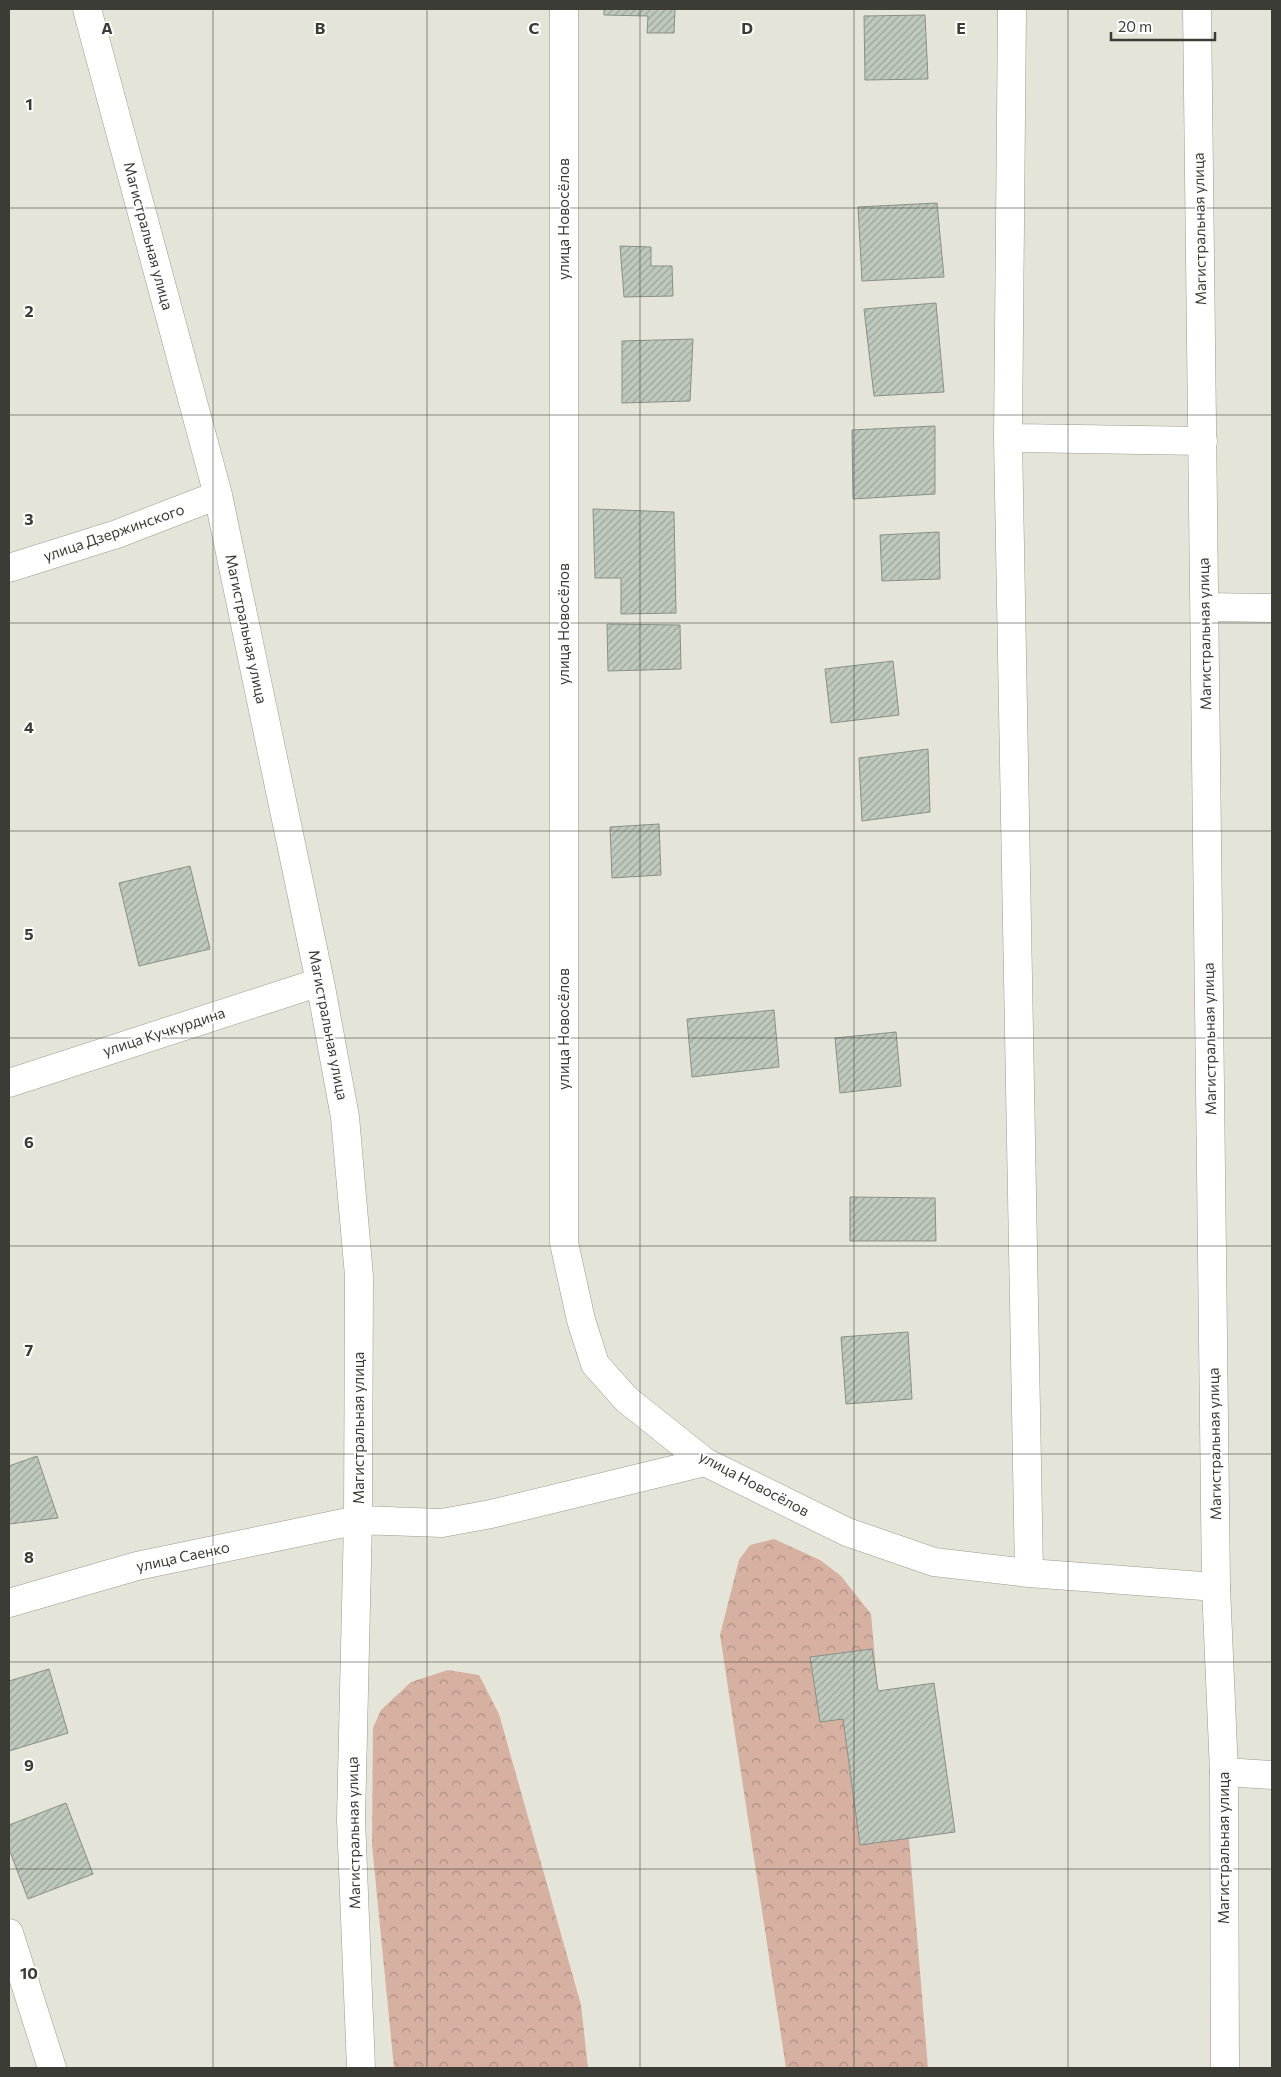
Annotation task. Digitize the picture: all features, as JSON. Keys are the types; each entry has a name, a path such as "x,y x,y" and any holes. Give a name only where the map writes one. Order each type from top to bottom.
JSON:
{"street":[{"name":"Магистральная улица","path":"87,9 218,495 320,982 345,1116 359,1276 358,1520 351,1819 361,2068"},
{"name":"улица Новосёлов","path":"564,9 564,1243 581,1320 595,1364 626,1399 706,1462 847,1532 934,1562 1029,1573 1216,1587"},
{"path":"1012,9 1008,438 1029,1573"},
{"name":"Магистральная улица","path":"1197,9 1216,1587 1224,1772 1225,2068"},
{"path":"1008,438 1203,441"},
{"name":"улица Дзержинского","path":"9,568 117,534 218,495"},
{"path":"1205,607 1272,608"},
{"name":"улица Кучкурдина","path":"9,1083 320,982"},
{"name":"улица Саенко","path":"9,1603 137,1566 358,1520 442,1523 491,1514 706,1462"},
{"path":"1224,1772 1272,1775"},
{"path":"9,1932 52,2068"}],"green space":[{"path":"774,1539 820,1560 841,1576 871,1614 881,1726 908,1827 928,2068 786,2068 720,1635 739,1560 750,1545"},
{"path":"448,1670 479,1675 499,1714 581,2005 588,2068 394,2068 372,1845 373,1728 381,1710 411,1682"}],"building":[{"path":"604,9 675,9 674,33 647,33 648,16 604,15"},
{"path":"925,15 928,79 865,80 864,16"},
{"path":"937,203 944,277 862,281 858,207"},
{"path":"620,246 651,247 651,266 672,266 673,296 624,297"},
{"path":"936,303 944,392 874,396 864,309"},
{"path":"693,339 690,401 622,403 622,341"},
{"path":"935,426 935,494 853,499 852,430"},
{"path":"593,509 674,512 676,613 621,614 621,578 595,578"},
{"path":"939,532 940,579 882,581 880,535"},
{"path":"607,624 680,625 681,669 608,671"},
{"path":"893,661 899,715 831,723 825,669"},
{"path":"928,749 930,812 862,821 859,758"},
{"path":"659,824 661,875 612,878 610,827"},
{"path":"190,866 210,949 139,966 119,883"},
{"path":"774,1010 779,1067 692,1077 687,1019"},
{"path":"896,1032 901,1086 840,1093 835,1038"},
{"path":"850,1197 935,1198 936,1241 850,1241"},
{"path":"908,1332 912,1399 846,1404 841,1337"},
{"path":"37,1456 58,1518 9,1524 9,1466"},
{"path":"872,1649 878,1691 934,1683 955,1832 860,1845 843,1719 820,1722 810,1657"},
{"path":"49,1669 68,1733 9,1751 9,1681"},
{"path":"66,1803 93,1874 28,1899 9,1849 9,1825"}]}
